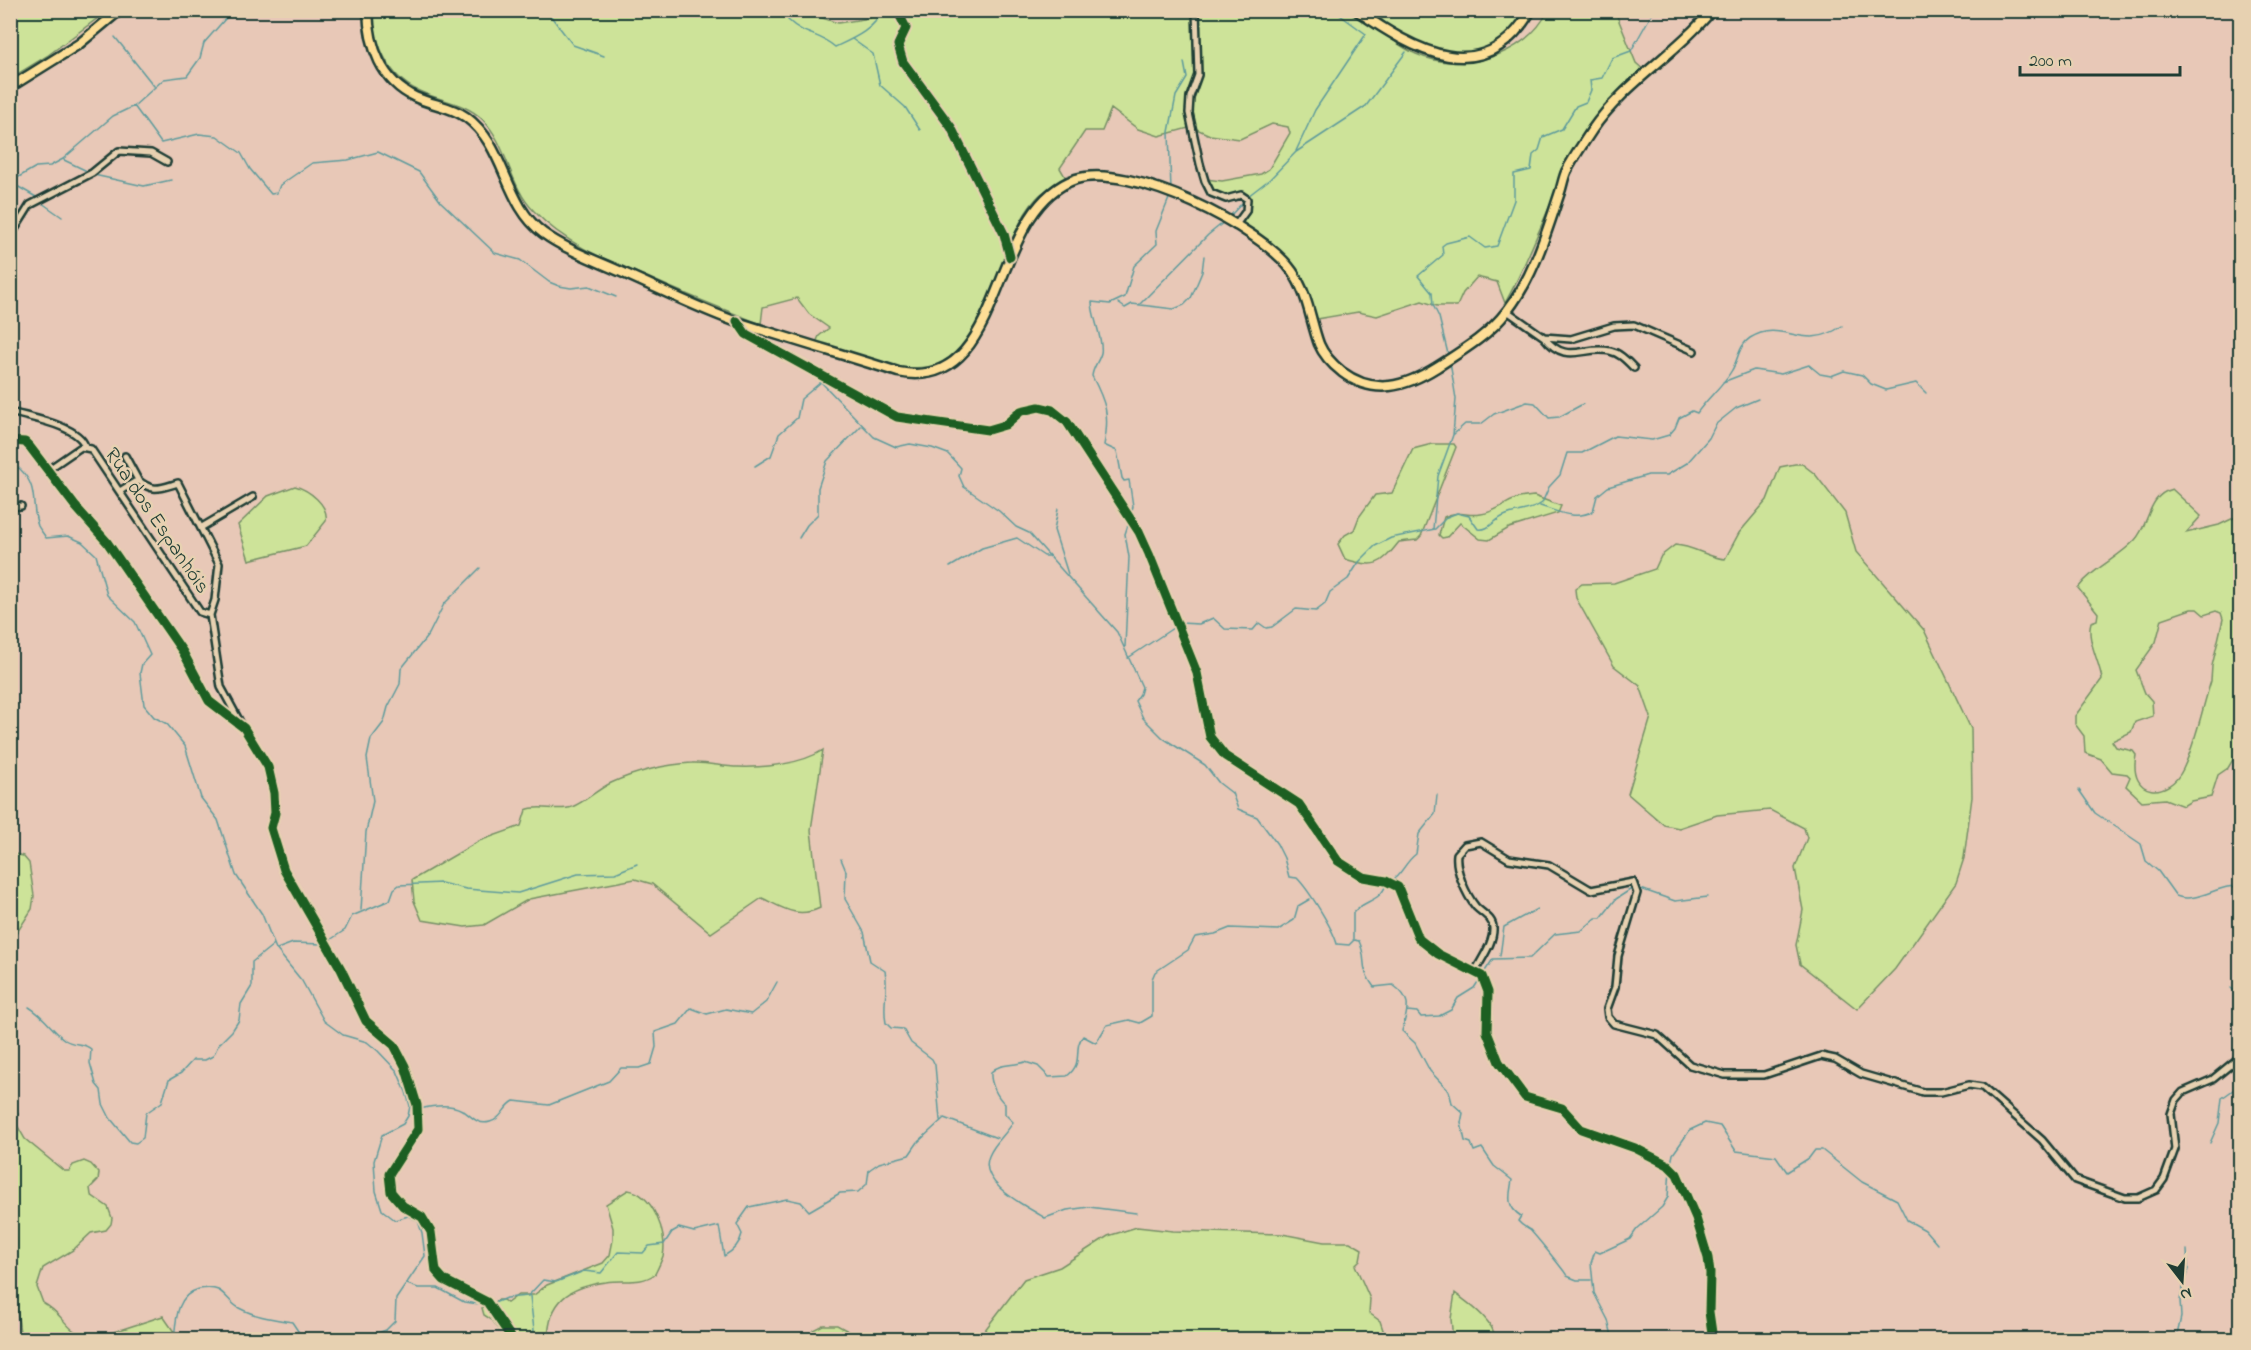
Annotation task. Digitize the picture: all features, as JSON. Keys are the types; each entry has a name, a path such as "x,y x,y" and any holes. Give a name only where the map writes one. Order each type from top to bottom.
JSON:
{"highway":[{"path":"10,87 79,44 120,10"},
{"path":"368,10 371,42 386,75 415,97 450,108 466,116 478,128 498,157 519,204 543,233 595,260 737,321 898,372 918,374 952,362 971,344 987,316 1010,257 1027,222 1040,203 1058,188 1089,176 1119,178 1179,194 1210,209 1273,251 1290,268 1308,300 1324,354 1338,369 1359,383 1387,388 1416,378 1480,338 1507,311 1529,276 1565,174 1593,129 1614,102 1712,10"},
{"path":"1356,10 1400,40 1436,55 1460,57 1479,54 1498,46 1514,33 1530,10"}],"street":[{"path":"897,10 906,28 898,45 903,62 951,127 1004,234 1010,257"},
{"path":"1196,10 1198,75 1190,98 1191,124 1204,181 1211,193 1226,199 1241,195 1247,199 1246,211 1235,226"},
{"path":"10,237 30,205 92,173 119,151 151,153 167,162"},
{"path":"1507,311 1544,337 1552,347 1567,353 1611,351 1634,368"},
{"path":"737,321 746,334 897,417 988,430 1005,425 1021,411 1039,407 1052,410 1067,422 1139,532 1197,673 1210,737 1225,756 1299,804 1338,861 1363,877 1398,887 1419,939 1438,954 1482,976 1488,992 1487,1032 1499,1062 1525,1097 1562,1107 1581,1129 1635,1148 1668,1165 1677,1174 1696,1218 1708,1258 1709,1312 1713,1340"},
{"path":"1544,337 1571,339 1614,326 1634,325 1694,351"},
{"path":"10,412 66,429 80,437 85,446"},
{"path":"10,441 24,442 49,469 75,506 101,534 179,645 209,701 244,728"},
{"name":"Rua dos Espanhóis","path":"49,469 85,446 91,449 200,612 210,615"},
{"path":"124,456 138,480 154,490 166,489 178,483 202,527 219,564 215,600 210,615 221,687 268,767 274,794 275,813 271,828 284,870 341,969 366,1021 394,1045 405,1066 417,1105 418,1129 389,1174 391,1192 403,1206 422,1217 431,1232 436,1271 444,1280 487,1302 513,1340"},
{"path":"120,491 138,480"},
{"path":"202,527 253,497"},
{"path":"10,507 21,506"},
{"path":"1475,972 1492,937 1493,926 1491,920 1472,900 1459,871 1456,857 1465,845 1480,842 1509,859 1542,862 1591,890 1634,882 1637,893 1618,956 1614,993 1607,1009 1608,1017 1614,1024 1657,1035 1690,1065 1725,1075 1764,1075 1821,1056 1835,1059 1861,1074 1923,1092 1941,1092 1969,1085 1982,1087 2042,1140 2075,1180 2131,1199 2151,1194 2164,1179 2175,1149 2171,1114 2179,1096 2213,1079 2241,1057"}],"green space":[{"path":"11,10 107,11 47,56 11,78"},
{"path":"372,10 819,10 819,17 838,23 870,18 875,10 1356,10 1392,40 1408,50 1434,60 1453,62 1491,57 1508,50 1538,27 1548,11 1619,10 1617,16 1636,63 1645,71 1612,104 1580,146 1505,303 1497,282 1477,277 1463,293 1457,306 1437,306 1422,301 1377,316 1358,312 1317,319 1304,287 1296,275 1277,254 1239,223 1247,211 1245,199 1211,192 1205,179 1222,181 1261,174 1269,169 1290,133 1288,127 1272,124 1240,139 1210,135 1192,127 1159,136 1138,129 1111,109 1102,131 1085,131 1060,168 1067,180 1039,196 1021,221 991,304 979,330 962,351 939,364 907,368 872,363 815,345 819,336 829,328 809,314 797,298 763,307 761,324 616,264 559,233 546,223 526,201 498,141 483,120 460,105 417,90 407,84 390,67 379,45"},
{"path":"1377,11 1538,11 1525,27 1510,39 1476,52 1458,53 1439,50 1403,35 1384,22"},
{"path":"1432,444 1454,444 1456,447 1421,536 1417,540 1399,542 1387,556 1376,563 1364,564 1345,559 1338,544 1345,535 1354,530 1359,517 1375,495 1392,493 1413,449"},
{"path":"1802,464 1815,474 1845,513 1856,552 1924,630 1971,729 1972,797 1964,858 1956,883 1895,969 1857,1009 1800,964 1796,945 1803,910 1795,868 1807,838 1804,828 1770,810 1717,815 1679,828 1664,825 1628,794 1651,717 1640,686 1614,666 1576,598 1575,589 1582,584 1614,583 1655,569 1661,556 1675,545 1725,559 1739,533 1767,500 1780,467"},
{"path":"295,486 317,499 324,509 326,521 306,546 249,560 238,525 268,496"},
{"path":"2172,489 2201,516 2186,533 2219,525 2240,515 2240,748 2228,768 2218,775 2211,797 2191,801 2183,806 2165,799 2142,801 2126,786 2130,777 2127,774 2112,772 2101,759 2085,753 2084,736 2075,724 2075,716 2102,679 2090,635 2091,622 2097,620 2098,613 2078,588 2091,574 2135,540 2153,504 2164,493","holes":["2197,609 2204,615 2216,611 2221,613 2223,619 2212,666 2211,681 2183,769 2169,786 2151,790 2144,787 2138,780 2135,769 2136,755 2133,751 2116,747 2112,741 2131,732 2135,722 2153,716 2152,701 2145,693 2136,670 2156,642 2162,619"]},
{"path":"1534,496 1561,506 1558,513 1509,528 1489,540 1480,539 1460,523 1447,537 1442,538 1439,535 1444,517 1458,513 1476,515 1486,513 1516,499"},
{"path":"823,750 811,830 820,908 812,911 790,911 762,898 711,933 652,884 635,879 529,899 484,925 465,927 422,920 414,901 412,880 479,841 521,826 526,810 531,808 572,807 611,783 661,767 698,763 732,767 771,766 805,759"},
{"path":"11,853 23,856 29,863 34,896 32,909 11,942"},
{"path":"11,1110 18,1113 17,1125 25,1139 64,1171 69,1171 73,1165 84,1161 91,1164 99,1173 98,1180 90,1188 91,1195 108,1207 112,1218 111,1224 106,1230 91,1233 73,1250 43,1268 37,1287 43,1303 70,1328 92,1339 21,1339 17,1311 16,1242 10,1214"},
{"path":"628,1190 644,1198 651,1206 660,1226 664,1247 663,1256 655,1274 637,1281 593,1284 571,1292 563,1298 552,1315 548,1339 515,1339 512,1332 500,1331 492,1320 484,1315 482,1308 498,1300 507,1303 518,1295 534,1295 547,1285 603,1263 610,1255 613,1240 613,1228 606,1204"},
{"path":"1137,1227 1173,1231 1282,1234 1324,1242 1350,1242 1362,1249 1360,1260 1355,1265 1370,1299 1369,1313 1380,1321 1386,1339 978,1339 1024,1279 1060,1267 1108,1236"},
{"path":"1455,1293 1486,1319 1494,1332 1495,1339 1453,1339 1451,1319"},
{"path":"163,1316 179,1339 92,1339"},
{"path":"823,1325 837,1325 863,1339 808,1339 813,1330"}],"waterway":[{"path":"10,182 36,167 50,166 63,159 113,116 134,106 164,79 187,76 200,58 204,43 233,10"},
{"path":"546,10 573,45 604,56"},
{"path":"788,10 788,20 794,25 835,47 869,28 881,10"},
{"path":"1296,151 1315,110 1366,34 1333,10"},
{"path":"1448,354 1439,317 1433,305 1432,293 1418,276 1443,255 1442,246 1446,243 1470,237 1485,248 1497,246 1514,200 1514,174 1531,170 1533,155 1539,150 1543,137 1562,129 1576,106 1586,102 1591,90 1590,80 1602,78 1612,58 1631,51 1654,10"},
{"path":"115,37 154,86"},
{"path":"852,39 873,54 880,85 905,107 920,130"},
{"path":"1248,196 1270,179 1296,152 1366,106 1406,52"},
{"path":"1171,191 1169,132 1176,96 1187,78 1184,62"},
{"path":"134,106 161,143 199,134 217,136 241,153 250,169 271,194 277,193 280,185 312,163 348,160 378,152 419,172 441,202 495,253 520,260 549,282 559,286 571,288 589,286 616,297"},
{"path":"64,160 89,172"},
{"path":"94,175 144,186 171,180"},
{"path":"10,182 36,197"},
{"path":"1131,515 1133,506 1129,480 1124,481 1122,478 1117,451 1104,445 1107,425 1106,409 1092,376 1101,348 1092,302 1110,304 1125,297 1134,266 1157,244 1156,231 1170,196"},
{"path":"1230,216 1245,200"},
{"path":"42,203 62,217"},
{"path":"1139,305 1208,235 1224,222"},
{"path":"1118,303 1125,308 1132,304 1174,309 1184,305 1191,298 1202,272 1204,256"},
{"path":"1180,623 1199,624 1213,618 1225,629 1253,630 1259,623 1266,628 1272,627 1296,609 1316,611 1325,604 1330,592 1348,579 1359,562 1375,546 1391,538 1435,529 1447,517 1457,513 1469,516 1478,529 1488,527 1504,516 1533,508 1542,503 1549,487 1560,475 1567,453 1582,453 1615,436 1652,440 1669,435 1679,418 1692,411 1697,413 1724,381 1732,370 1743,345 1750,338 1773,331 1816,337 1828,334 1842,326"},
{"path":"1433,529 1438,476 1453,435 1456,399 1450,362"},
{"path":"1723,382 1754,370 1781,374 1809,365 1820,374 1831,376 1844,371 1862,375 1871,384 1886,390 1916,383 1926,393"},
{"path":"755,466 771,456 779,434 797,418 801,399 821,382 874,437 896,447 910,444 948,454 961,468 959,476 964,487 999,511 1016,527 1029,533 1117,632 1142,687 1135,701 1143,718 1163,738 1205,765 1219,783 1232,793 1238,809 1257,817 1277,844 1289,877 1297,878 1308,891 1326,920 1337,944 1349,945 1354,940"},
{"path":"1540,506 1567,514 1587,514 1593,511 1597,496 1608,487 1648,475 1667,475 1687,463 1709,438 1716,424 1736,408 1758,399"},
{"path":"1454,434 1465,424 1481,424 1494,414 1527,402 1535,403 1549,418 1559,417 1583,404"},
{"path":"799,538 818,514 818,488 827,461 861,426"},
{"path":"10,468 19,468 30,482 38,526 46,538 68,536 82,542 96,555 107,595 135,622 150,655 142,664 140,673 144,705 154,717 167,724 185,746 201,798 218,820 236,875 262,914 276,949 302,981 324,1021 343,1035 367,1042 378,1051 397,1071 406,1092 410,1106 408,1116 403,1124 382,1135 374,1161 376,1191 382,1210 395,1220 408,1216 418,1221 425,1256 396,1299 395,1321 386,1330 362,1339 343,1332 328,1340"},
{"path":"1058,509 1054,530 1068,574"},
{"path":"1125,647 1129,557 1125,534 1129,522"},
{"path":"950,567 982,548 1017,538 1044,556 1048,556"},
{"path":"361,910 366,832 373,801 367,758 371,739 384,722 388,707 400,684 401,669 429,634 444,604 480,568"},
{"path":"1128,658 1176,626"},
{"path":"2079,790 2095,813 2141,844 2146,861 2158,871 2176,896 2193,897 2226,887 2240,888"},
{"path":"1390,882 1416,854 1419,834 1435,814 1437,795"},
{"path":"841,859 846,871 845,899 864,932 870,961 885,971 886,1023 891,1028 903,1029 911,1043 932,1059 935,1065 940,1120"},
{"path":"330,940 345,930 352,916 390,900 394,889 399,885 441,883 466,889 518,893 578,874 615,873 637,864"},
{"path":"1353,939 1353,913 1376,898 1384,890 1386,884"},
{"path":"1407,1011 1417,1012 1421,1017 1439,1016 1451,1010 1458,998 1474,988 1493,959 1530,958 1555,934 1581,931 1596,918 1601,918 1616,899 1633,888"},
{"path":"1638,888 1675,901 1708,897"},
{"path":"1136,1213 1089,1207 1067,1210 1045,1218 1017,1201 997,1185 990,1176 987,1166 989,1156 1013,1122 1005,1114 1005,1104 995,1090 991,1072 1002,1066 1025,1062 1038,1066 1049,1077 1067,1076 1076,1066 1078,1046 1083,1036 1096,1043 1107,1025 1129,1020 1140,1023 1152,1016 1152,979 1155,972 1188,950 1195,937 1215,934 1230,928 1278,930 1294,920 1298,906 1310,899"},
{"path":"1500,956 1504,927 1537,909"},
{"path":"1354,940 1359,941 1362,948 1366,974 1374,987 1393,985 1404,996 1407,1011 1402,1031 1415,1043 1430,1071 1449,1091 1452,1103 1463,1113 1461,1123 1465,1141 1471,1143 1474,1151 1482,1148 1494,1166 1512,1180 1510,1200 1513,1208 1521,1216 1518,1221 1530,1230 1567,1276 1577,1280 1591,1280"},
{"path":"277,949 293,943 322,944"},
{"path":"29,1007 65,1040 85,1045 91,1049 90,1063 96,1084 101,1090 103,1104 110,1118 130,1142 136,1143 143,1138 146,1113 162,1102 169,1080 181,1073 193,1060 205,1060 213,1056 219,1044 232,1031 239,1020 241,1004 252,986 252,962 273,945"},
{"path":"420,1109 452,1106 481,1123 485,1123 497,1118 514,1101 549,1105 609,1081 621,1068 639,1068 651,1064 656,1047 655,1032 678,1024 691,1008 707,1014 726,1009 751,1014 766,1002 777,982"},
{"path":"2231,988 2240,996"},
{"path":"2210,1143 2219,1123 2222,1098 2240,1085"},
{"path":"492,1304 506,1298 528,1296 543,1280 556,1282 584,1271 601,1273 618,1252 643,1253 649,1246 664,1244 672,1232 679,1228 694,1232 719,1226 724,1256 740,1241 742,1234 737,1224 749,1207 787,1199 801,1202 809,1211 840,1193 858,1192 867,1184 869,1170 879,1163 909,1155 918,1142 944,1118 997,1138"},
{"path":"1671,1164 1673,1154 1690,1130 1705,1123 1720,1126 1736,1151 1776,1156 1787,1172 1809,1158 1815,1150 1822,1150 1862,1182 1897,1200 1907,1220 1925,1230 1937,1244"},
{"path":"1613,1340 1608,1320 1594,1293 1591,1263 1595,1251 1600,1253 1630,1239 1637,1229 1662,1207 1668,1197 1670,1169"},
{"path":"2176,1340 2181,1317 2180,1300 2188,1269 2187,1250"},
{"path":"407,1284 418,1288 438,1288 464,1302 487,1305"},
{"path":"174,1340 177,1317 182,1302 191,1292 208,1288 221,1292 245,1311 292,1322 304,1340"},
{"path":"530,1296 534,1330 531,1340"}],"cycle path":[{"path":"897,10 906,28 898,45 903,62 951,127 1004,234 1010,257"},
{"path":"737,321 746,334 897,417 988,430 1005,425 1021,411 1039,407 1052,410 1067,422 1139,532 1197,673 1210,737 1225,756 1299,804 1338,861 1363,877 1386,881 1398,887 1419,939 1438,954 1482,976 1488,992 1487,1032 1499,1062 1525,1097 1562,1108 1581,1129 1635,1148 1668,1165 1677,1174 1696,1218 1708,1258 1709,1312 1713,1340"},
{"path":"10,441 25,442 30,447 75,506 107,542 183,652 209,701 244,728 268,767 274,793 275,813 271,828 284,870 341,969 366,1021 394,1045 405,1066 417,1105 418,1129 389,1174 391,1192 403,1206 422,1217 431,1232 436,1271 444,1280 487,1302 513,1340"}]}
